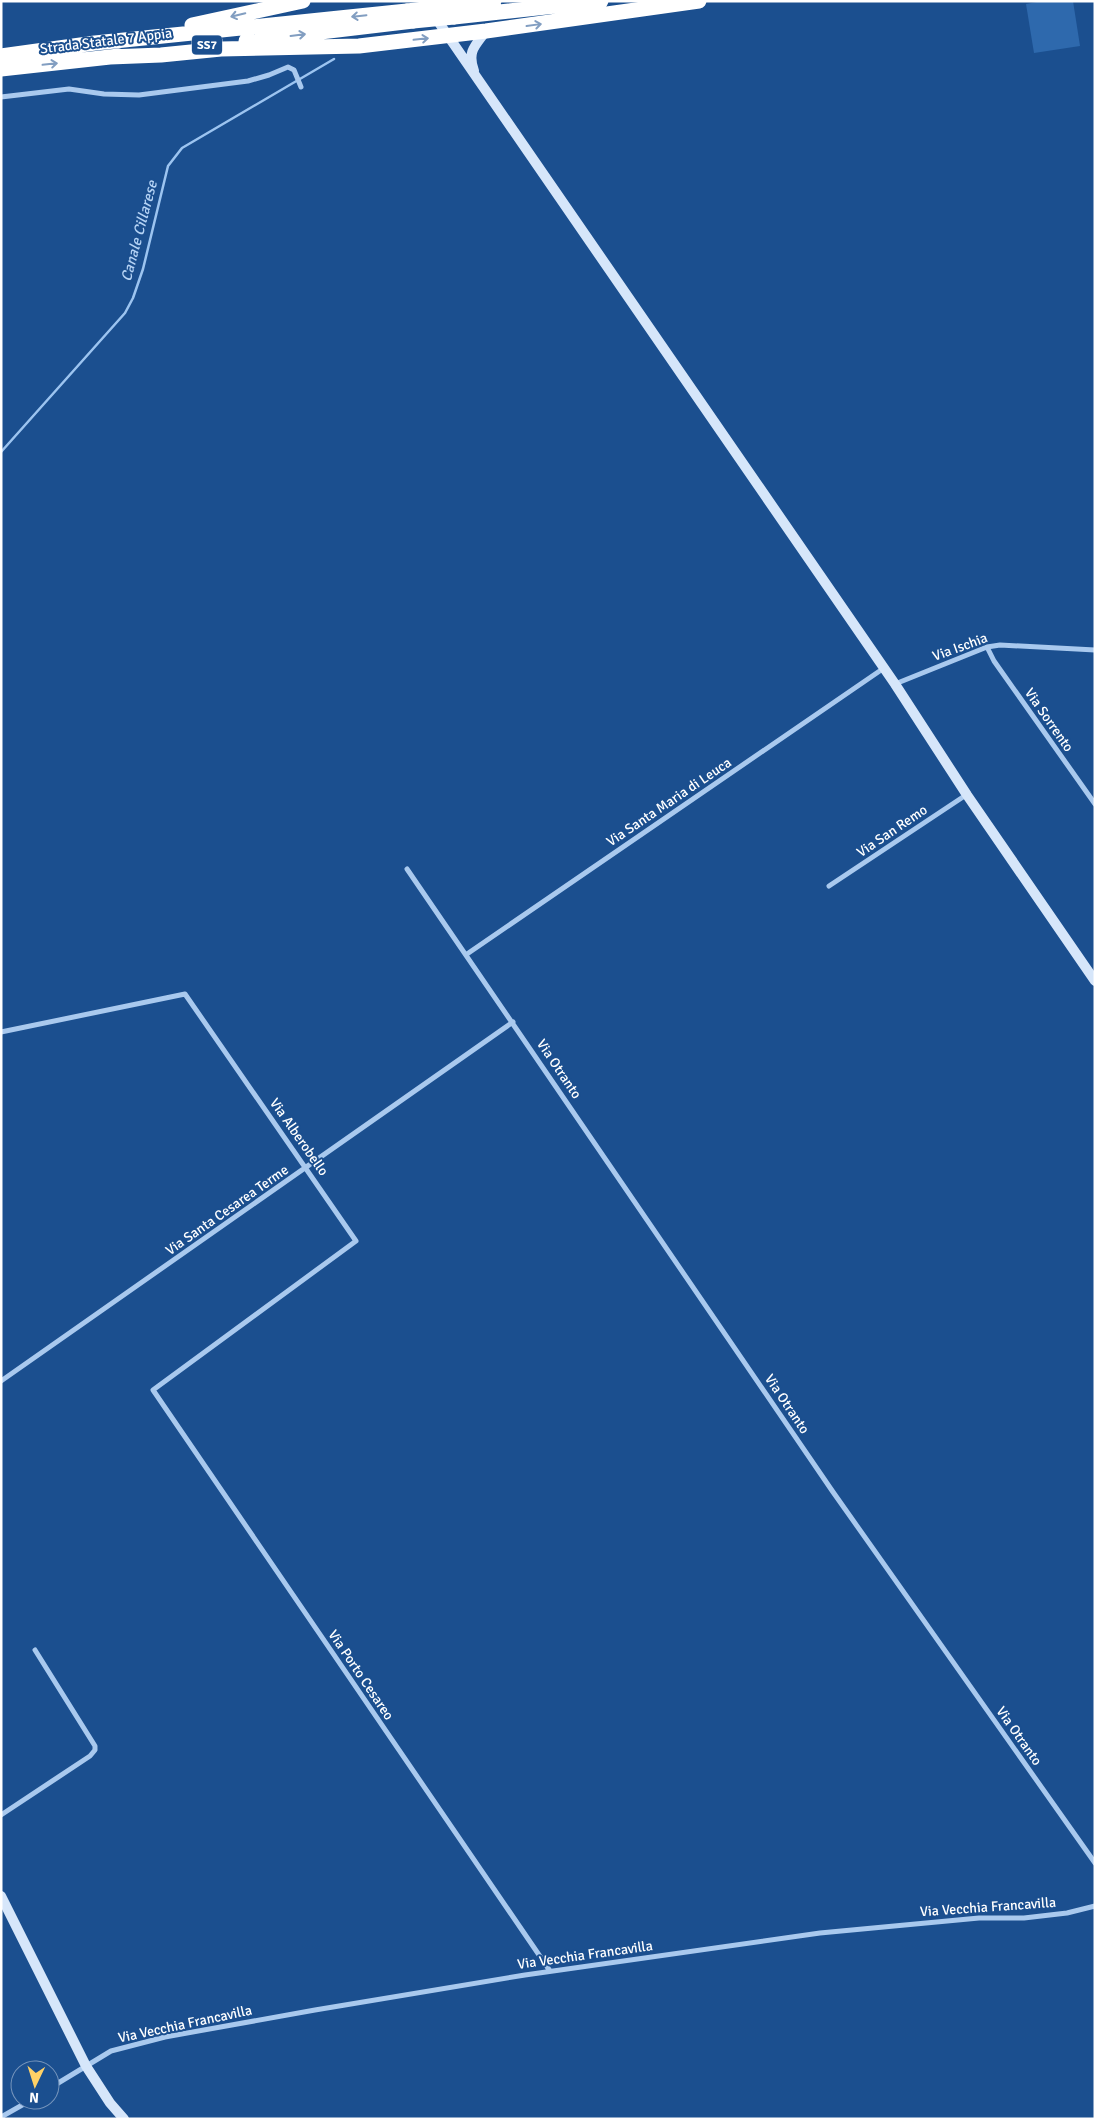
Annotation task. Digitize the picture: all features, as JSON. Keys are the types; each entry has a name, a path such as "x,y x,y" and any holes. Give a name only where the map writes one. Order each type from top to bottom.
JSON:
{"highway":[{"path":"96,43 303,1"},
{"name":"Strada Statale 7 Appia","path":"452,11 494,1"},
{"name":"Strada Statale 7 Appia","path":"1,69 110,57 452,11 601,1"},
{"path":"110,57 161,55 221,49 359,46 486,31 699,1"},
{"name":"Strada Statale 7 Appia","path":"1,56 96,43 410,16"}],"main road":[{"path":"424,1 895,684 967,795 1095,980"},
{"path":"477,79 472,65 471,54 473,46 486,31"},
{"path":"1,1896 86,2066 124,2119"}],"street":[{"path":"1,97 70,89 104,94 139,95 248,81 288,67 294,70 301,87"},
{"name":"Via Ischia","path":"895,684 987,647 1000,645 1039,646 1095,650"},
{"name":"Via Sorrento","path":"987,647 1000,669 1095,804"},
{"name":"Via Santa Maria di Leuca","path":"467,954 884,668"},
{"name":"Via San Remo","path":"829,886 967,795"},
{"name":"Via Otranto","path":"407,869 467,954 833,1492 1095,1863"},
{"name":"Via Alberobello","path":"1,1032 185,994 356,1241 153,1390"},
{"name":"Via Santa Cesarea Terme","path":"1,1381 513,1022"},
{"name":"Via Porto Cesareo","path":"153,1390 550,1972"},
{"path":"1,1815 90,1756 95,1750 95,1746 35,1650"},
{"name":"Via Vecchia Francavilla","path":"60,2082 111,2051 165,2037 550,1972 820,1933 979,1918 1024,1918 1066,1913 1095,1906"},
{"path":"1,2117 13,2110"}],"shaded area":[{"path":"1042,1 1073,1 1080,46 1034,53 1026,4"}],"waterway":[{"name":"Canale Cillarese","path":"1,452 125,313 133,298 143,269 168,166 182,148 334,59"}]}
